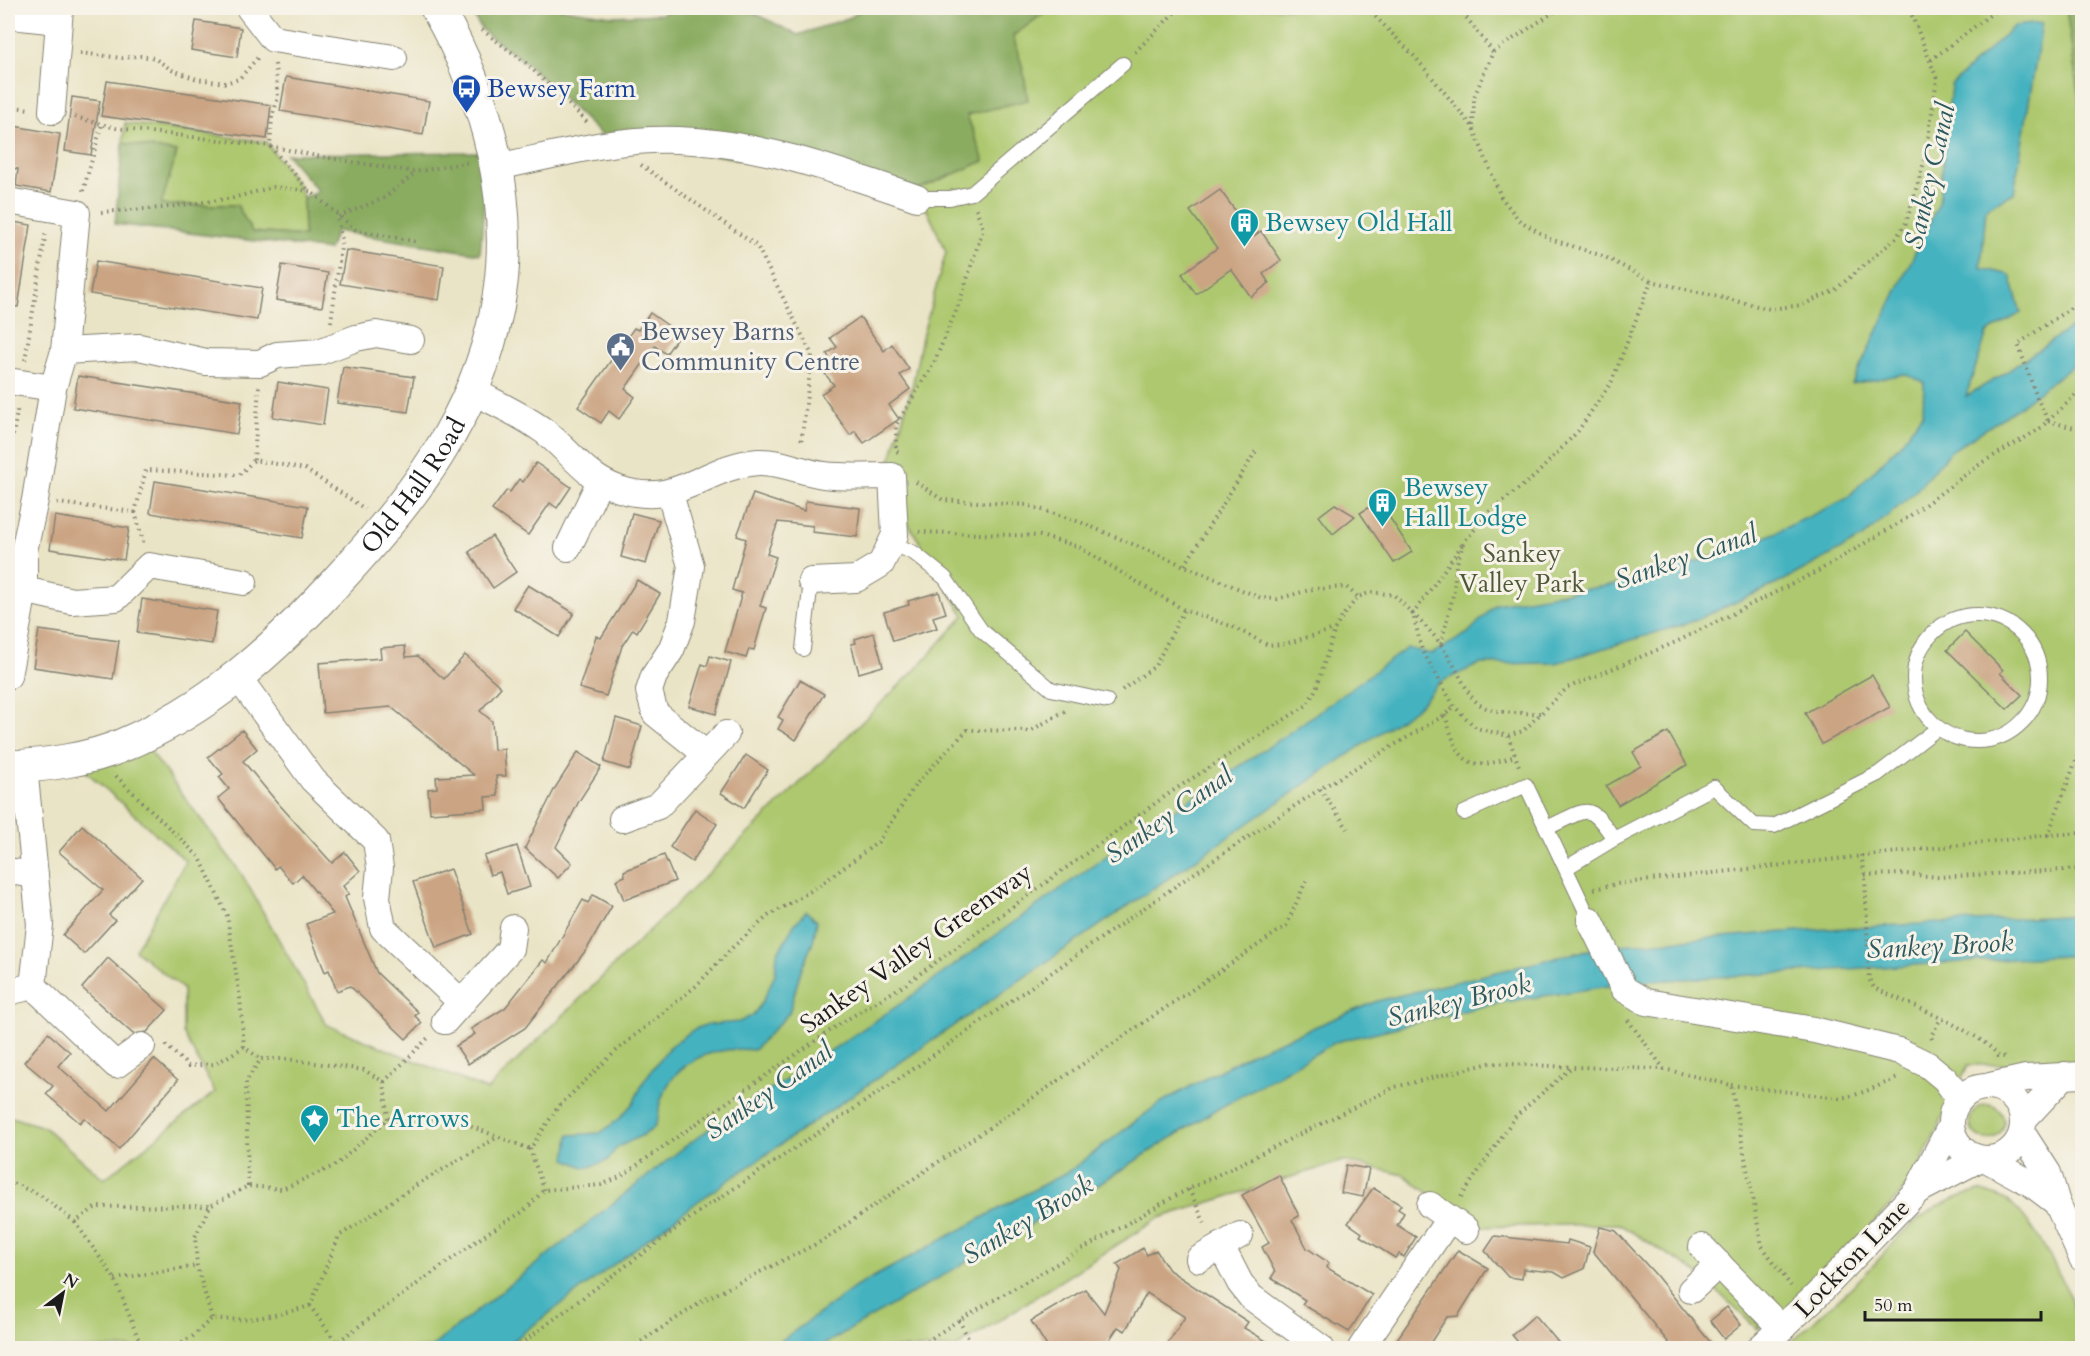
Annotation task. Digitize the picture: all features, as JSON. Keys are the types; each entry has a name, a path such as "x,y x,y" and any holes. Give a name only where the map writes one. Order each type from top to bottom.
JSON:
{"street":[{"path":"249,8 273,39 394,58"},
{"name":"Old Hall Road","path":"16,767 97,754 120,747 185,715 238,677 310,610 388,524 436,460 473,391 488,349 502,270 502,211 486,164 477,95 453,37 437,8"},
{"path":"21,17 59,14 52,111"},
{"path":"486,164 613,144 677,140 760,150 833,169 917,198"},
{"path":"8,201 77,213 64,351 53,388 35,500 16,550 24,590 8,676"},
{"path":"64,351 139,347 206,362 261,363 277,355 319,352 331,346 376,334 411,340"},
{"path":"15,382 53,388"},
{"path":"473,391 546,432 579,466 600,481 637,494 670,494 721,471 756,462 782,463 823,475 899,466 893,539 881,564 856,579 811,581"},
{"path":"568,548 600,481"},
{"path":"670,494 691,566 682,621 649,692 655,713 706,754"},
{"path":"24,590 72,601 117,598 149,566 244,582"},
{"path":"238,677 300,765 376,841 380,868 377,898 383,928 462,1003"},
{"path":"622,819 658,806 726,734"},
{"path":"16,767 35,875 40,925 33,986"},
{"path":"8,871 35,875"},
{"path":"1590,920 1624,989 1646,1002 1665,1007 1814,1030 1899,1051 1928,1065 1945,1080 1959,1098"},
{"path":"445,1022 510,950 513,928"},
{"path":"8,992 33,986"},
{"path":"33,986 116,1065 142,1046"},
{"path":"2057,1203 2032,1184 1960,1147 1950,1127 1954,1107 1959,1098 1968,1091 2026,1078 2074,1075"},
{"path":"1983,1159 2003,1156 2011,1150 2023,1126 2074,1075"},
{"path":"1990,1086 2010,1094 2021,1110 2023,1126 2048,1173 2057,1203 2082,1258"},
{"name":"Lockton Lane","path":"1760,1348 1782,1329 1917,1191 1950,1127"},
{"name":"Lockton Lane","path":"1917,1191 1983,1159"},
{"path":"1361,1348 1448,1218"},
{"path":"1219,1247 1251,1297 1321,1348"},
{"path":"1691,1290 1711,1256 1782,1329"}],"lane":[{"path":"917,198 951,198 972,193 1123,64"},
{"path":"893,539 945,578 981,630 1051,689 1107,701"},
{"path":"803,649 811,581"},
{"path":"1971,615 1992,616 2012,625 2028,639 2038,657 2042,677 2039,698 2029,716 2015,730 1996,740 1976,742 1956,738 1938,728 1923,712 1915,692 1914,671 1920,650 1926,641 1932,633 1950,620 1971,615"},
{"path":"1566,868 1614,839 1714,787 1754,825 1774,826 1878,774 1938,728"},
{"path":"1464,813 1526,785 1590,920"},
{"path":"1547,828 1583,812 1592,811 1599,815 1614,839"}],"path":[{"path":"1123,64 1179,8"},
{"path":"1367,8 1415,57 1473,127 1501,197 1519,220 1550,239 1603,256 1651,281 1770,309 1802,306 1835,290 1896,238 1906,223 1925,159 1935,109 1937,79 1932,60 1910,8"},
{"path":"1459,8 1493,52"},
{"path":"1473,127 1474,97 1493,52 1560,8"},
{"path":"1932,60 1999,8"},
{"path":"482,30 526,63 593,128"},
{"path":"56,49 98,56 154,58 196,79 225,83 239,79 273,39"},
{"path":"273,39 278,97 272,118 270,146 310,191 337,217 356,230 418,242"},
{"path":"52,111 102,124 270,146 415,172 486,164"},
{"path":"102,124 77,213 161,208 233,198 273,187 310,191"},
{"path":"638,163 757,246 812,355 801,444"},
{"path":"337,217 384,198 415,172"},
{"path":"972,193 983,228 960,301 934,363 896,425 896,451 899,466 909,477 943,500 1027,505 1080,522 1132,547 1185,566 1261,598 1277,599 1313,589 1346,587 1358,597 1371,592 1394,595 1441,644 1466,693 1473,701 1484,707 1514,713 1541,713"},
{"path":"8,465 15,382 50,207"},
{"path":"331,346 329,336 342,240 337,217"},
{"path":"1651,281 1612,381 1578,431 1534,477 1490,511 1464,542 1413,614 1422,650 1455,706 1476,729 1508,736 1523,731 1567,688 1677,642 1820,570 1904,520 1983,462 2038,430 2082,389"},
{"path":"2048,421 2019,354 2018,344 2082,300"},
{"path":"149,566 135,512 146,470 238,476 254,460 261,363"},
{"path":"2048,421 2082,429"},
{"path":"1185,566 1256,451"},
{"path":"254,460 305,469 388,524"},
{"path":"35,500 135,512"},
{"path":"893,539 913,532 1040,536 1077,546 1184,610 1231,626 1268,645 1285,644 1335,629"},
{"path":"1441,644 1454,591 1456,566 1464,542"},
{"name":"Sankey Valley Greenway","path":"544,1190 602,1185 620,1177 841,1023 903,986 1190,779 1307,705 1316,689 1335,629 1358,597"},
{"path":"530,1149 558,1107 617,1050 696,986 733,947 768,916 816,888 878,842 916,784 967,730 1030,731 1061,712 1107,701 1155,666 1184,610"},
{"path":"515,1348 700,1211 890,1086 1190,876 1320,789 1445,715 1455,706"},
{"path":"1445,715 1452,739 1468,761 1478,766 1491,765 1515,756"},
{"path":"1508,736 1526,785"},
{"path":"2048,835 2082,744"},
{"path":"113,772 200,858 214,887 227,916 240,998 244,1047"},
{"path":"1320,789 1348,829"},
{"path":"1578,892 1616,884 1862,855 2082,833"},
{"path":"1862,855 1865,875 1869,979 1874,988 1992,1047 1998,1056 2007,1057"},
{"path":"1865,875 1906,874 1938,878 2082,869"},
{"path":"631,1348 706,1299 822,1240 1287,926 1307,879"},
{"path":"1624,989 1628,1022 1664,1069"},
{"path":"1932,1040 1931,1036 1940,1020"},
{"path":"384,1082 445,1022"},
{"path":"142,1046 156,1036 188,1066 215,1064 244,1047"},
{"path":"244,1047 261,1059 287,1059 364,1070 384,1082"},
{"path":"248,1186 246,1081 261,1059"},
{"path":"917,1348 959,1320 1189,1189 1395,1087 1490,1064 1664,1069 1731,1085 1839,1098 1856,1096 1872,1087 1904,1075"},
{"path":"1448,1218 1515,1117 1572,1067"},
{"path":"384,1082 388,1119"},
{"path":"1731,1085 1762,1246 1793,1287"},
{"path":"75,1222 96,1207 210,1206 248,1186 282,1189 336,1165 388,1119 449,1118 496,1138 530,1149"},
{"path":"310,1306 339,1236 418,1184 496,1138"},
{"path":"329,1348 411,1291 489,1232 524,1211 544,1190 530,1149"},
{"path":"8,1181 40,1195 75,1222 115,1279 142,1348"},
{"path":"1189,1189 1219,1247"},
{"path":"210,1206 195,1237 196,1266 212,1318"},
{"path":"115,1279 196,1266"},
{"path":"310,1306 336,1342"},
{"path":"212,1318 233,1321 261,1318 310,1306"},
{"path":"171,1348 193,1336 212,1318"},
{"path":"959,1320 973,1348"}],"green space":[{"path":"469,8 557,8 612,16 662,14 675,8 744,8 798,35 851,17 863,8 1051,8 1013,36 1023,69 1028,100 967,115 984,161 919,189 602,136 526,63 482,30"},
{"name":"Sankey Valley Park","path":"872,8 2082,8 2082,1064 1968,1065 1911,1183 1796,1304 1757,1329 1698,1273 1619,1224 1475,1227 1404,1175 1343,1161 1159,1218 956,1348 8,1348 8,1116 44,1127 104,1179 215,1092 183,1033 183,989 135,950 186,861 71,758 138,735 241,873 327,1025 487,1090 917,668 964,616 884,483 913,383 922,337 946,252 928,212 917,198"},
{"path":"2066,8 2082,8 2082,121"},
{"path":"125,123 266,142 299,186 303,197 304,236 252,232 237,205 160,205 177,152 123,143"},
{"path":"123,143 177,152 161,205 237,205 252,232 304,236 303,197 319,192 286,154 480,152 485,193 480,254 336,231 329,250 115,224"},
{"path":"1987,1105 1999,1110 2004,1122 1999,1134 1987,1139 1975,1134 1970,1122 1975,1110"},
{"path":"1980,1191 1998,1196 2014,1206 2024,1216 2046,1250 2067,1290 2080,1327 2082,1341 2061,1348 1784,1348 1856,1283 1916,1222 1943,1204"}],"water":[{"name":"Sankey Canal","path":"2042,23 2014,193 1986,208 1981,268 2010,275 2021,313 1987,333 1966,396 1999,377 2076,324 2082,347 2082,358 2015,410 1951,451 1912,495 1862,538 1777,584 1691,622 1556,663 1480,664 1440,682 1419,706 697,1202 503,1348 430,1348 683,1148 737,1109 791,1077 900,1004 1116,849 1286,735 1407,648 1432,654 1468,633 1496,604 1635,581 1749,545 1846,499 1899,445 1923,414 1924,382 1904,374 1852,384 1939,203 1951,85 2014,26"},
{"path":"806,911 817,921 813,942 801,970 789,1013 754,1050 739,1049 711,1053 686,1065 667,1086 654,1127 646,1134 619,1147 607,1161 586,1168 566,1159 569,1135 600,1133 619,1119 633,1103 645,1079 670,1046 693,1030 705,1025 739,1022 753,1015 763,1001 775,974 777,954 794,925"},
{"name":"Sankey Brook","path":"2082,915 2082,955 1634,982 1492,1004 1336,1042 1209,1114 1080,1196 818,1348 771,1348 857,1286 1072,1169 1160,1103 1254,1052 1377,1001 1592,949 1620,945 1811,930"}],"building":[{"path":"196,21 241,28 237,57 191,50"},
{"path":"286,77 429,101 423,135 280,111"},
{"path":"107,81 271,105 267,139 101,116"},
{"path":"72,97 100,101 91,155 65,151"},
{"path":"8,125 60,134 51,192 16,186 18,169 8,168"},
{"name":"Bewsey Old Hall","path":"1220,190 1254,236 1261,231 1281,260 1263,274 1269,283 1251,297 1231,269 1196,294 1182,274 1217,248 1190,211"},
{"path":"8,221 31,225 18,307 8,306"},
{"path":"346,250 444,266 439,300 340,284"},
{"path":"96,261 262,288 257,320 90,294"},
{"path":"282,265 328,273 322,307 276,300"},
{"name":"Bewsey Barns Community Centre","path":"650,313 680,334 666,354 655,346 625,389 635,397 619,419 609,411 601,423 578,407 634,328 638,330"},
{"path":"860,317 884,351 892,344 909,369 900,375 910,389 889,405 899,419 864,443 855,431 850,435 821,394 834,385 825,374 835,367 827,354 837,347 830,338"},
{"path":"343,367 414,377 408,412 337,403"},
{"path":"78,376 242,401 237,434 73,408"},
{"path":"278,382 328,390 323,425 273,417"},
{"path":"536,463 571,487 557,508 550,503 528,535 492,510 507,490 510,492 519,479 523,482"},
{"path":"155,481 308,506 302,538 150,513"},
{"path":"753,494 804,511 806,501 860,508 857,537 812,532 813,526 778,522 767,554 776,557 760,606 766,608 754,650 749,649 746,658 725,652 742,593 732,590 746,539 737,536"},
{"name":"Bewsey Hall Lodge","path":"1379,501 1412,552 1394,563 1360,513"},
{"path":"1335,504 1355,516 1333,534 1319,516"},
{"path":"632,513 659,520 646,564 621,557"},
{"path":"55,516 129,528 124,560 50,549"},
{"path":"492,536 516,572 493,588 469,552"},
{"path":"637,580 660,594 637,632 633,629 622,646 606,696 579,688 596,636 601,638"},
{"path":"528,585 574,613 559,637 513,608"},
{"path":"939,592 946,613 933,617 937,628 893,641 884,612 909,605 908,601"},
{"path":"142,599 217,611 212,644 137,633"},
{"path":"39,630 119,641 113,679 33,667"},
{"path":"1965,632 2003,670 2000,673 2022,695 2007,709 1947,650"},
{"path":"874,633 883,666 859,673 851,644 856,643 855,639"},
{"path":"405,646 406,657 418,656 444,679 465,655 501,687 480,711 492,721 494,750 504,749 506,776 496,776 498,796 485,797 486,809 430,813 428,789 437,788 436,777 474,775 391,707 323,713 319,663 381,658 380,648"},
{"path":"710,656 731,662 716,714 689,706 702,664 707,666"},
{"path":"1872,675 1890,707 1822,744 1805,713"},
{"path":"800,680 824,694 796,740 778,729 783,720 778,717"},
{"path":"616,718 642,726 630,770 604,762"},
{"path":"242,730 257,749 243,761 276,801 332,863 345,852 360,871 343,886 349,894 345,897 377,973 418,1012 415,1016 422,1023 406,1039 350,986 337,991 329,970 325,972 306,924 333,914 302,875 293,883 278,866 275,869 218,798 229,789 219,777 223,774 208,757"},
{"path":"1668,732 1687,765 1618,805 1606,786 1641,766 1633,752"},
{"path":"578,752 601,767 579,801 556,847 572,863 558,878 525,848 555,788"},
{"path":"746,755 768,770 744,808 721,793"},
{"path":"695,809 717,824 692,862 670,847"},
{"path":"82,825 142,878 109,915 115,920 84,954 63,935 103,890 59,852"},
{"path":"517,846 530,887 507,894 500,872 490,875 484,856"},
{"path":"664,855 675,881 624,900 616,880 625,876 624,871"},
{"path":"450,869 473,934 436,948 413,882"},
{"path":"593,895 612,906 587,949 525,1028 468,1064 456,1046 475,1034 471,1029 505,1008 543,960 547,963 583,900 588,903"},
{"path":"108,958 167,1010 147,1032 133,1034 82,988"},
{"path":"48,1033 70,1052 58,1066 109,1111 154,1059 178,1080 119,1149 84,1118 80,1123 46,1094 53,1086 24,1062"},
{"path":"1346,1165 1369,1169 1363,1197 1341,1193"},
{"path":"1279,1175 1299,1216 1292,1220 1307,1248 1329,1263 1326,1267 1372,1295 1349,1332 1302,1304 1305,1300 1271,1278 1275,1272 1262,1247 1269,1243 1242,1195"},
{"path":"1373,1188 1401,1205 1398,1209 1404,1213 1397,1225 1416,1237 1404,1257 1399,1254 1395,1258 1360,1236 1362,1233 1348,1223"},
{"path":"1600,1227 1616,1231 1655,1274 1715,1348 1673,1348 1593,1251"},
{"path":"1495,1236 1567,1244 1568,1240 1590,1247 1584,1269 1564,1278 1554,1272 1523,1269 1522,1279 1508,1277 1485,1251"},
{"path":"1143,1248 1147,1255 1156,1250 1169,1270 1248,1322 1244,1328 1278,1348 1165,1348 1185,1317 1147,1293 1125,1331 1118,1327 1104,1348 1048,1348 1031,1321 1085,1289 1104,1313 1121,1270 1117,1264"},
{"path":"1458,1250 1488,1268 1458,1316 1447,1317 1427,1348 1391,1348"},
{"path":"1727,1307 1741,1325 1724,1339 1710,1321"},
{"path":"1535,1315 1563,1348 1523,1348 1512,1335"}],"place":[{"name":"Bewsey Farm","path":"466,114"},
{"name":"Bewsey Old Hall","path":"1244,248"},
{"name":"Bewsey Barns Community Centre","path":"620,372"},
{"name":"Bewsey Hall Lodge","path":"1383,528"},
{"name":"The Arrows","path":"315,1144"}]}
